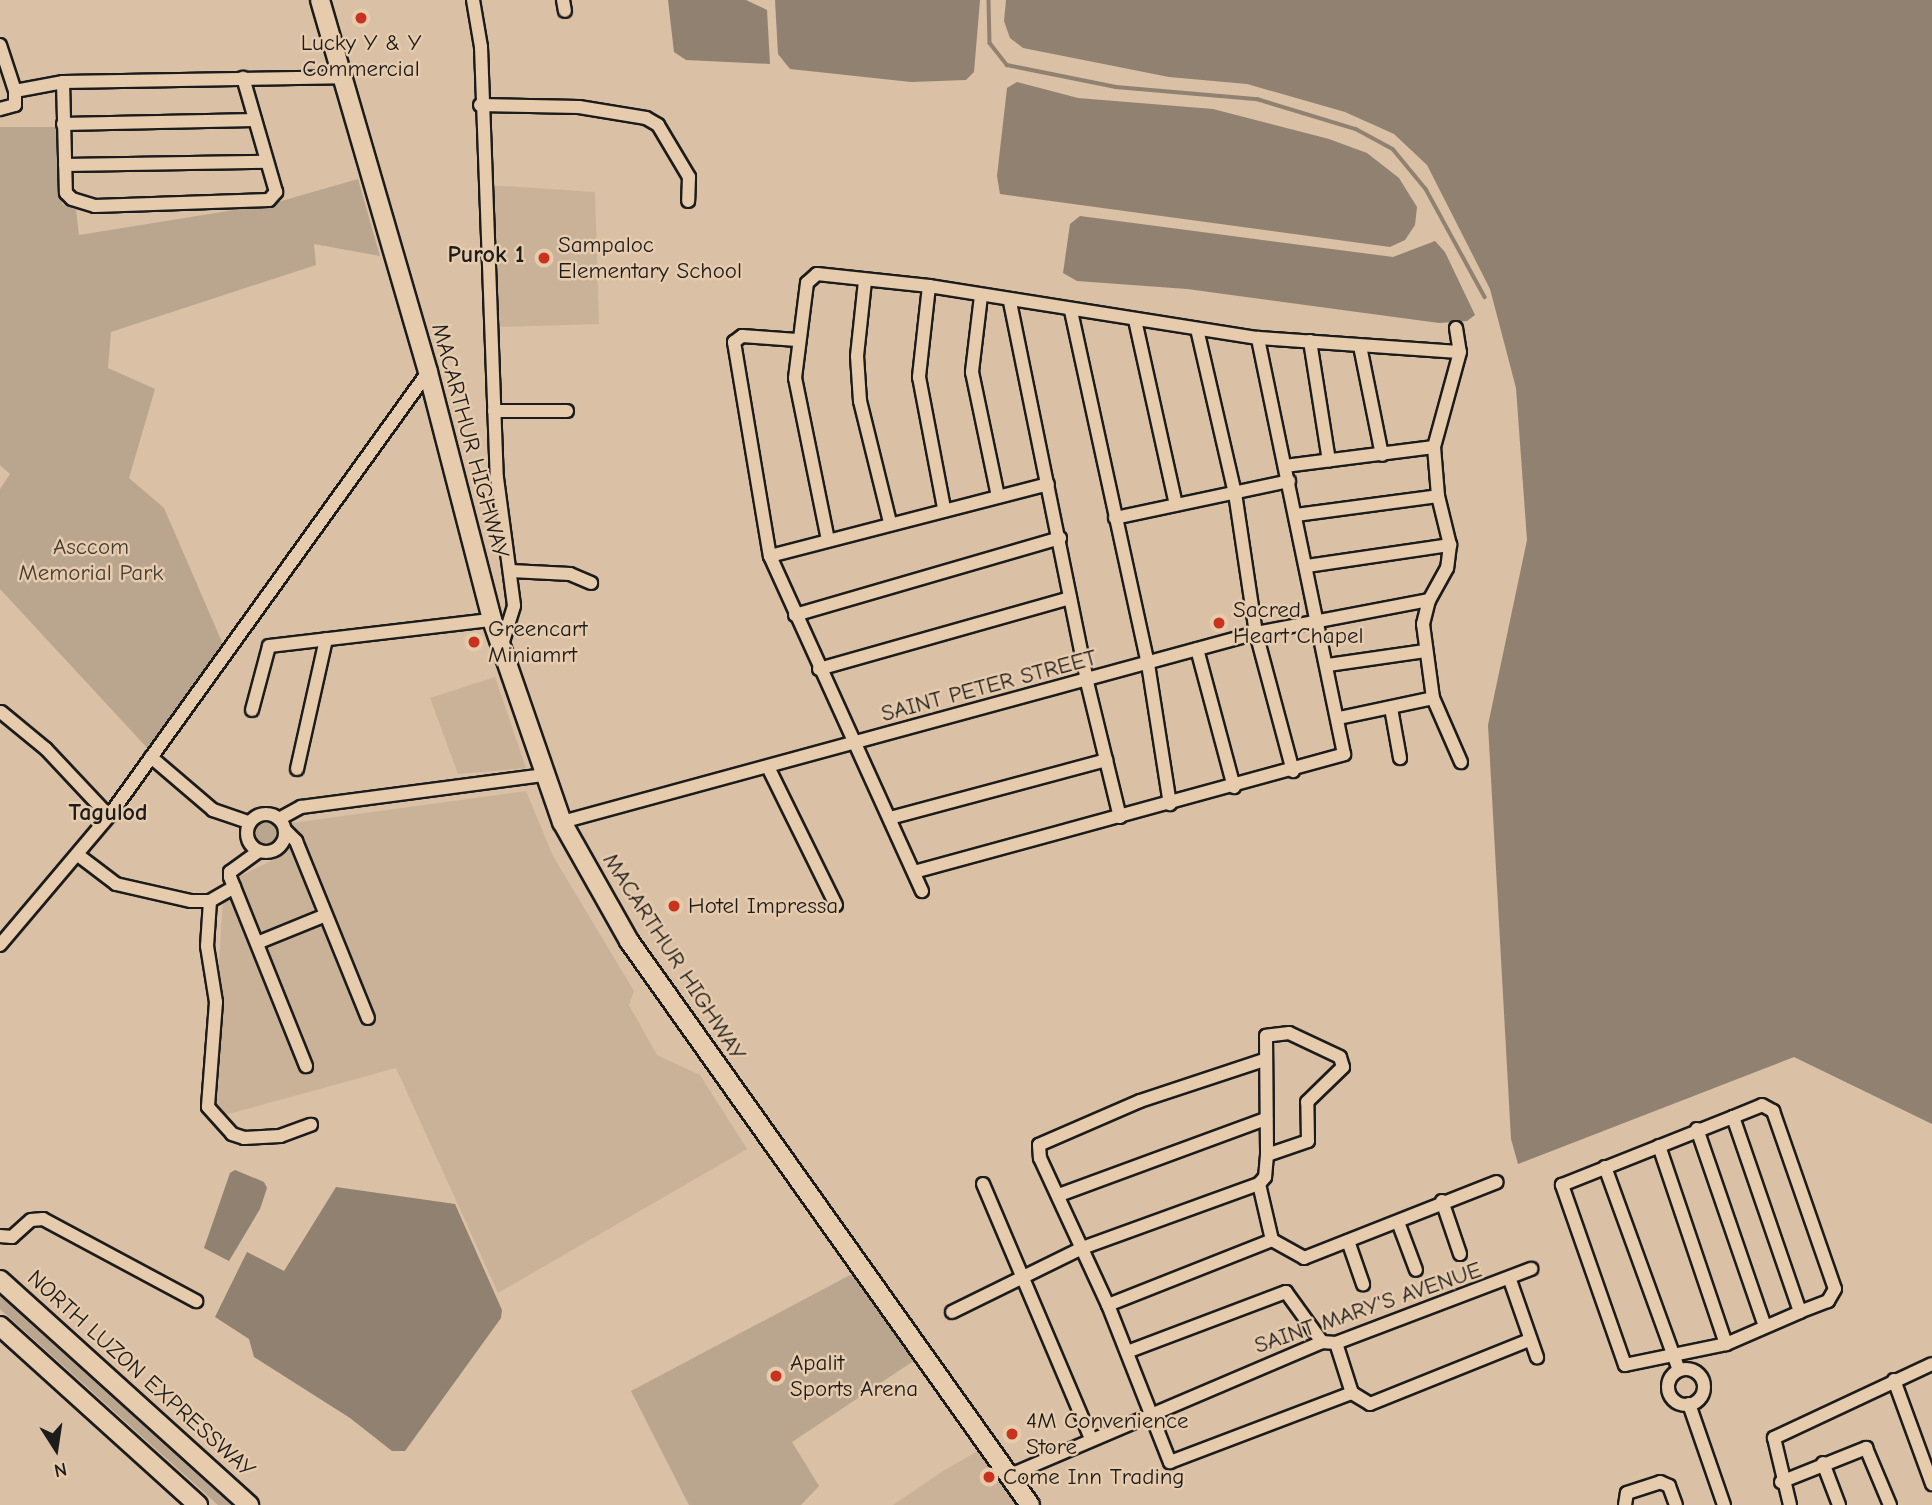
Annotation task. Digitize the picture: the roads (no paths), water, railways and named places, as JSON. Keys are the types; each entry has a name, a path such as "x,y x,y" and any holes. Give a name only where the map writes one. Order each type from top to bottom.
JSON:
{"highway":[{"name":"MACARTHUR HIGHWAY","path":"320,0 428,372 492,620 543,775 562,822 629,941 1030,1505"},
{"name":"NORTH LUZON EXPRESSWAY","path":"0,1280 249,1505"},
{"path":"0,1326 198,1505"}],"street":[{"path":"473,0 481,47 480,105 496,478 514,606 501,648"},
{"path":"0,109 15,105 15,91 1,50"},
{"path":"15,91 63,82 341,77"},
{"path":"63,82 67,197 95,206 269,200 276,192 243,78"},
{"path":"480,105 579,107 646,118 658,125 688,177 688,201"},
{"path":"63,124 255,120"},
{"path":"65,165 267,162"},
{"path":"828,540 795,378 797,340 810,278 817,274 929,286 1010,302 1258,338 1460,352"},
{"path":"865,281 857,356 860,401 890,522"},
{"path":"929,286 919,377 944,509"},
{"path":"981,296 972,372 998,496"},
{"path":"1010,302 1060,538 1087,682 1119,817"},
{"path":"1071,311 1148,664 1170,804"},
{"path":"1135,320 1176,505"},
{"path":"1456,328 1460,352 1434,447 1438,496 1450,545 1447,568 1429,600 1423,624 1433,698 1461,762"},
{"path":"1197,329 1235,493 1256,633 1293,771"},
{"path":"797,340 736,338 770,556 922,891"},
{"path":"914,873 1293,771 1342,755 1345,750 1319,618 1258,338"},
{"path":"1310,341 1329,461"},
{"path":"1360,346 1382,455"},
{"path":"0,945 109,816 428,372"},
{"path":"494,411 567,411"},
{"path":"1285,466 1434,447"},
{"path":"1115,518 1289,481"},
{"path":"770,556 890,522 1048,484"},
{"path":"1296,515 1438,496"},
{"path":"795,615 1060,538"},
{"path":"1307,566 1450,545"},
{"path":"511,571 570,574 591,583"},
{"path":"819,669 1070,598"},
{"name":"SAINT PETER STREET","path":"562,822 1087,682 1256,633 1319,618 1429,600"},
{"path":"252,710 267,649 326,639 492,620"},
{"path":"297,769 326,639"},
{"path":"1197,649 1234,787"},
{"path":"1328,665 1425,651"},
{"path":"1339,718 1433,698"},
{"path":"1391,708 1400,758"},
{"path":"1,712 46,749 109,816"},
{"path":"151,757 213,810 250,823"},
{"path":"890,818 1105,760"},
{"path":"768,767 836,905"},
{"path":"306,1066 230,872 259,851 270,852 280,846 282,825 301,807 543,775"},
{"path":"259,851 247,836 250,823 261,815 282,825 293,835 368,1018"},
{"path":"78,855 107,879 127,888 210,901 234,887"},
{"path":"210,901 206,946 216,1002 208,1107 232,1134 244,1138 279,1136 311,1125"},
{"path":"257,943 326,915"},
{"path":"952,1312 1082,1248 1259,1184 1265,1177 1267,1155 1264,1060 1266,1036 1275,1031 1304,1038 1343,1063 1307,1102 1308,1141 1267,1155"},
{"path":"1264,1060 1140,1101 1043,1139 1039,1153 1108,1306 1174,1464 1352,1393"},
{"path":"1762,1105 1773,1111 1835,1289 1828,1301 1726,1344 1628,1365 1620,1359 1562,1189 1565,1181 1733,1117 1762,1105"},
{"path":"1733,1117 1800,1312"},
{"path":"1059,1195 1266,1119"},
{"path":"1697,1129 1765,1326"},
{"path":"1659,1146 1726,1344"},
{"path":"1605,1167 1679,1370"},
{"path":"1259,1184 1272,1240 1304,1258 1398,1222 1442,1201 1497,1182"},
{"path":"982,1184 1091,1438"},
{"path":"1442,1201 1460,1254"},
{"path":"0,1236 12,1237 32,1220 43,1219 195,1301"},
{"path":"1398,1222 1416,1270"},
{"path":"1108,1306 1272,1240"},
{"path":"1348,1241 1363,1284"},
{"name":"SAINT MARY'S AVENUE","path":"1009,1476 1091,1438 1321,1342 1336,1343 1510,1280 1531,1269"},
{"path":"1510,1280 1537,1357"},
{"path":"1127,1352 1286,1292 1321,1342"},
{"path":"1336,1343 1352,1393 1370,1404 1529,1340"},
{"path":"1790,1505 1781,1482 1774,1438 1932,1364"},
{"path":"1679,1370 1696,1372 1703,1381 1702,1393 1689,1404 1677,1402 1670,1394 1670,1378 1679,1370"},
{"path":"1894,1380 1932,1484"},
{"path":"1689,1404 1724,1505"},
{"path":"1781,1482 1866,1448 1890,1505"},
{"path":"1823,1463 1839,1505"},
{"path":"1625,1505 1627,1493 1660,1482 1669,1486 1676,1505"}],"waterway":[{"path":"989,0 990,43 1007,65 1116,87 1257,99 1356,129 1393,149 1426,189 1485,297"}],"place":[{"name":"Lucky Y & Y Commercial","path":"361,18"},
{"name":"Sampaloc Elementary School","path":"544,258"},
{"name":"Sacred Heart Chapel","path":"1219,623"},
{"name":"Greencart Miniamrt","path":"474,642"},
{"name":"Hotel Impressa","path":"674,906"},
{"name":"Apalit Sports Arena","path":"776,1376"},
{"name":"4M Convenience Store","path":"1012,1434"},
{"name":"Come Inn Trading","path":"989,1477"}],"district":[{"name":"Purok 1","path":"486,255"},
{"name":"Tagulod","path":"108,813"}],"park label":[{"name":"Asccom Memorial Park","path":"91,560"}]}
